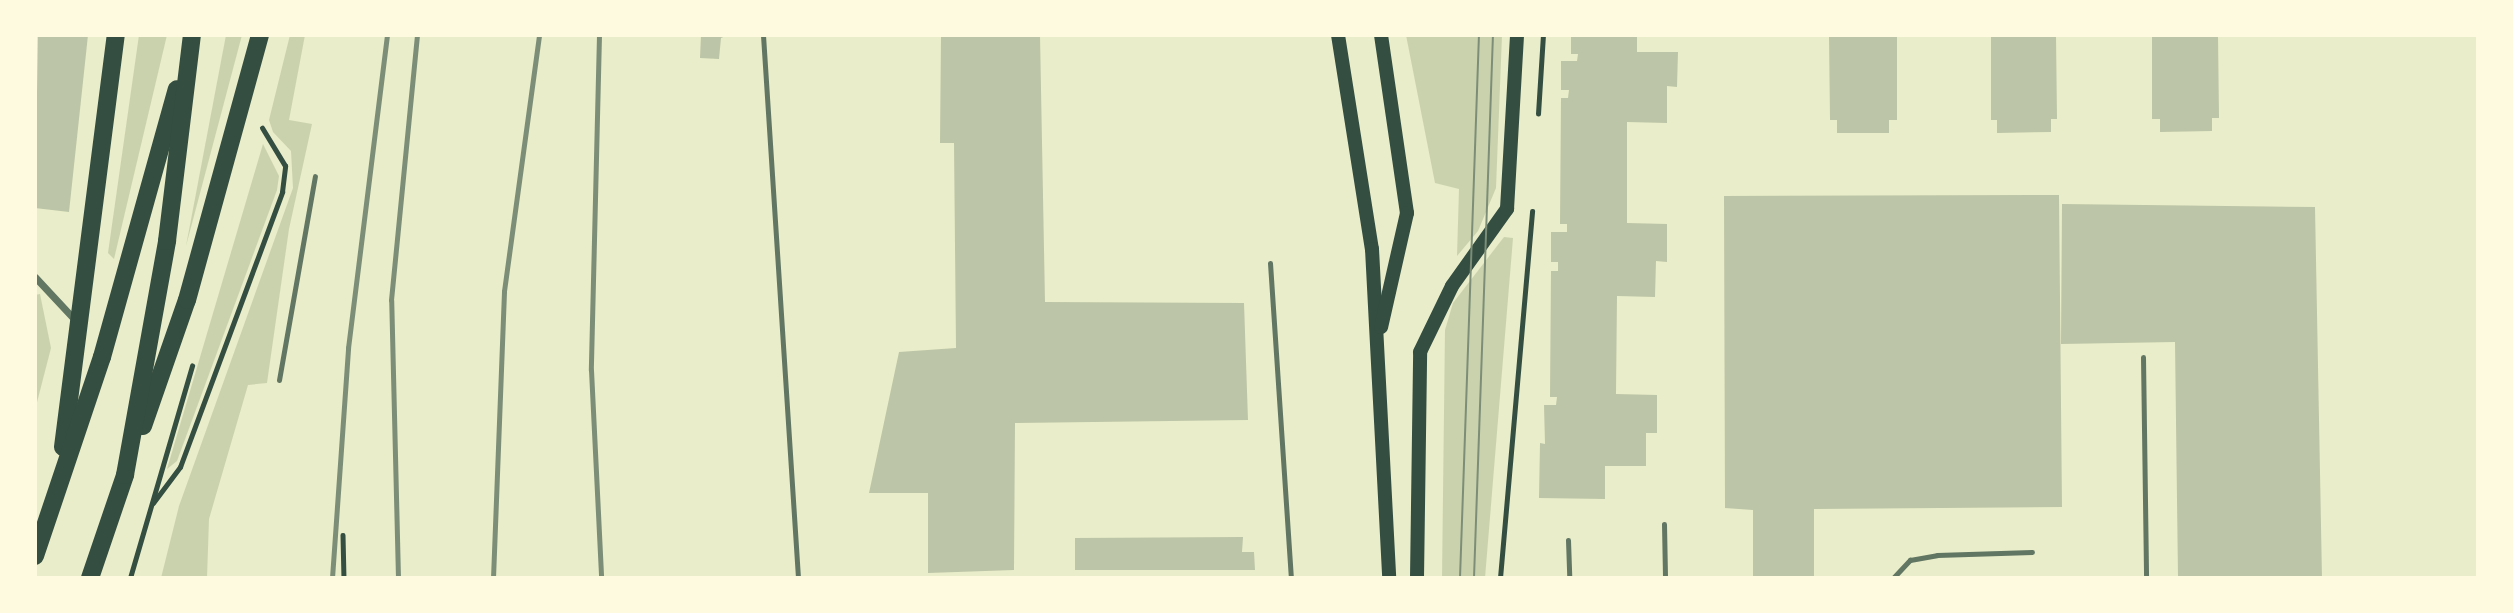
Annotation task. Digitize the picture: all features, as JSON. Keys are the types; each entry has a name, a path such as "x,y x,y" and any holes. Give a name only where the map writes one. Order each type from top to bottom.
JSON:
{"main road":[{"path":"59,486 76,323 116,35"},
{"path":"125,475 167,241 192,35"},
{"path":"35,556 105,345 192,35"},
{"path":"90,578 187,300 260,35"},
{"path":"1338,35 1372,249 1390,578"},
{"path":"1378,342 1407,213 1381,35"},
{"path":"1417,578 1420,352 1452,286 1507,209 1517,35"}],"street":[{"path":"35,277 76,323"}],"lane":[{"path":"763,35 798,578"},
{"path":"279,380 316,176"},
{"path":"1270,263 1292,578"},
{"path":"2143,357 2146,578"},
{"path":"1664,524 1665,578"},
{"path":"1568,540 1569,578"},
{"path":"1894,578 1910,560 1937,555 2032,552"}],"path":[{"path":"1537,126 1543,35"},
{"path":"130,578 151,507 180,467 282,192 285,166 261,133 264,120"},
{"path":"1500,578 1532,205"},
{"path":"344,535 344,578"}],"green space":[{"path":"139,35 167,35 114,259 108,253"},
{"path":"226,35 242,35 186,246"},
{"path":"290,35 305,35 289,120 312,124 289,229 267,383 248,385 209,519 207,578 161,578 179,506 293,188 291,151 273,132 269,120"},
{"path":"1406,35 1502,35 1496,188 1478,231 1457,256 1459,189 1435,183"},
{"path":"263,144 279,176 277,190 177,461 167,469"},
{"path":"1504,237 1513,238 1485,578 1442,578 1445,330 1453,303"},
{"path":"40,294 51,348 35,410 35,295"}],"building":[{"path":"38,35 88,35 69,212 35,208"},
{"path":"701,35 728,35 721,38 719,59 700,58"},
{"path":"941,35 1040,35 1045,302 1244,303 1248,420 1015,423 1014,570 928,573 928,493 869,493 899,352 956,348 954,143 940,143"},
{"path":"1571,35 1637,35 1637,52 1678,52 1677,87 1667,86 1667,123 1627,122 1627,223 1667,224 1667,262 1656,261 1655,297 1617,296 1616,394 1657,395 1657,433 1646,433 1646,466 1605,466 1605,499 1539,498 1540,443 1545,444 1544,405 1556,405 1557,397 1550,397 1551,271 1558,271 1558,262 1551,262 1551,232 1567,232 1567,224 1560,224 1561,98 1568,98 1569,90 1561,90 1561,61 1577,61 1578,54 1571,54"},
{"path":"1829,35 1897,35 1897,120 1889,120 1889,133 1837,133 1837,120 1830,120"},
{"path":"1991,35 2056,35 2057,119 2051,119 2051,132 1997,133 1997,120 1991,120"},
{"path":"2152,35 2218,35 2219,118 2212,118 2212,131 2160,132 2160,119 2152,119"},
{"path":"2059,195 2062,507 1814,509 1814,578 1753,578 1753,510 1725,508 1724,196"},
{"path":"2062,204 2315,207 2322,578 2178,578 2175,342 2061,344"},
{"path":"1243,537 1242,552 1254,552 1255,570 1075,570 1075,538"}],"tram line":[{"path":"1460,578 1479,35"},
{"path":"1474,578 1493,35"}],"railway":[{"path":"332,578 348,348 387,35"},
{"path":"398,578 391,300 417,35"},
{"path":"493,578 504,291 539,35"},
{"path":"599,35 591,370 601,578"}]}
